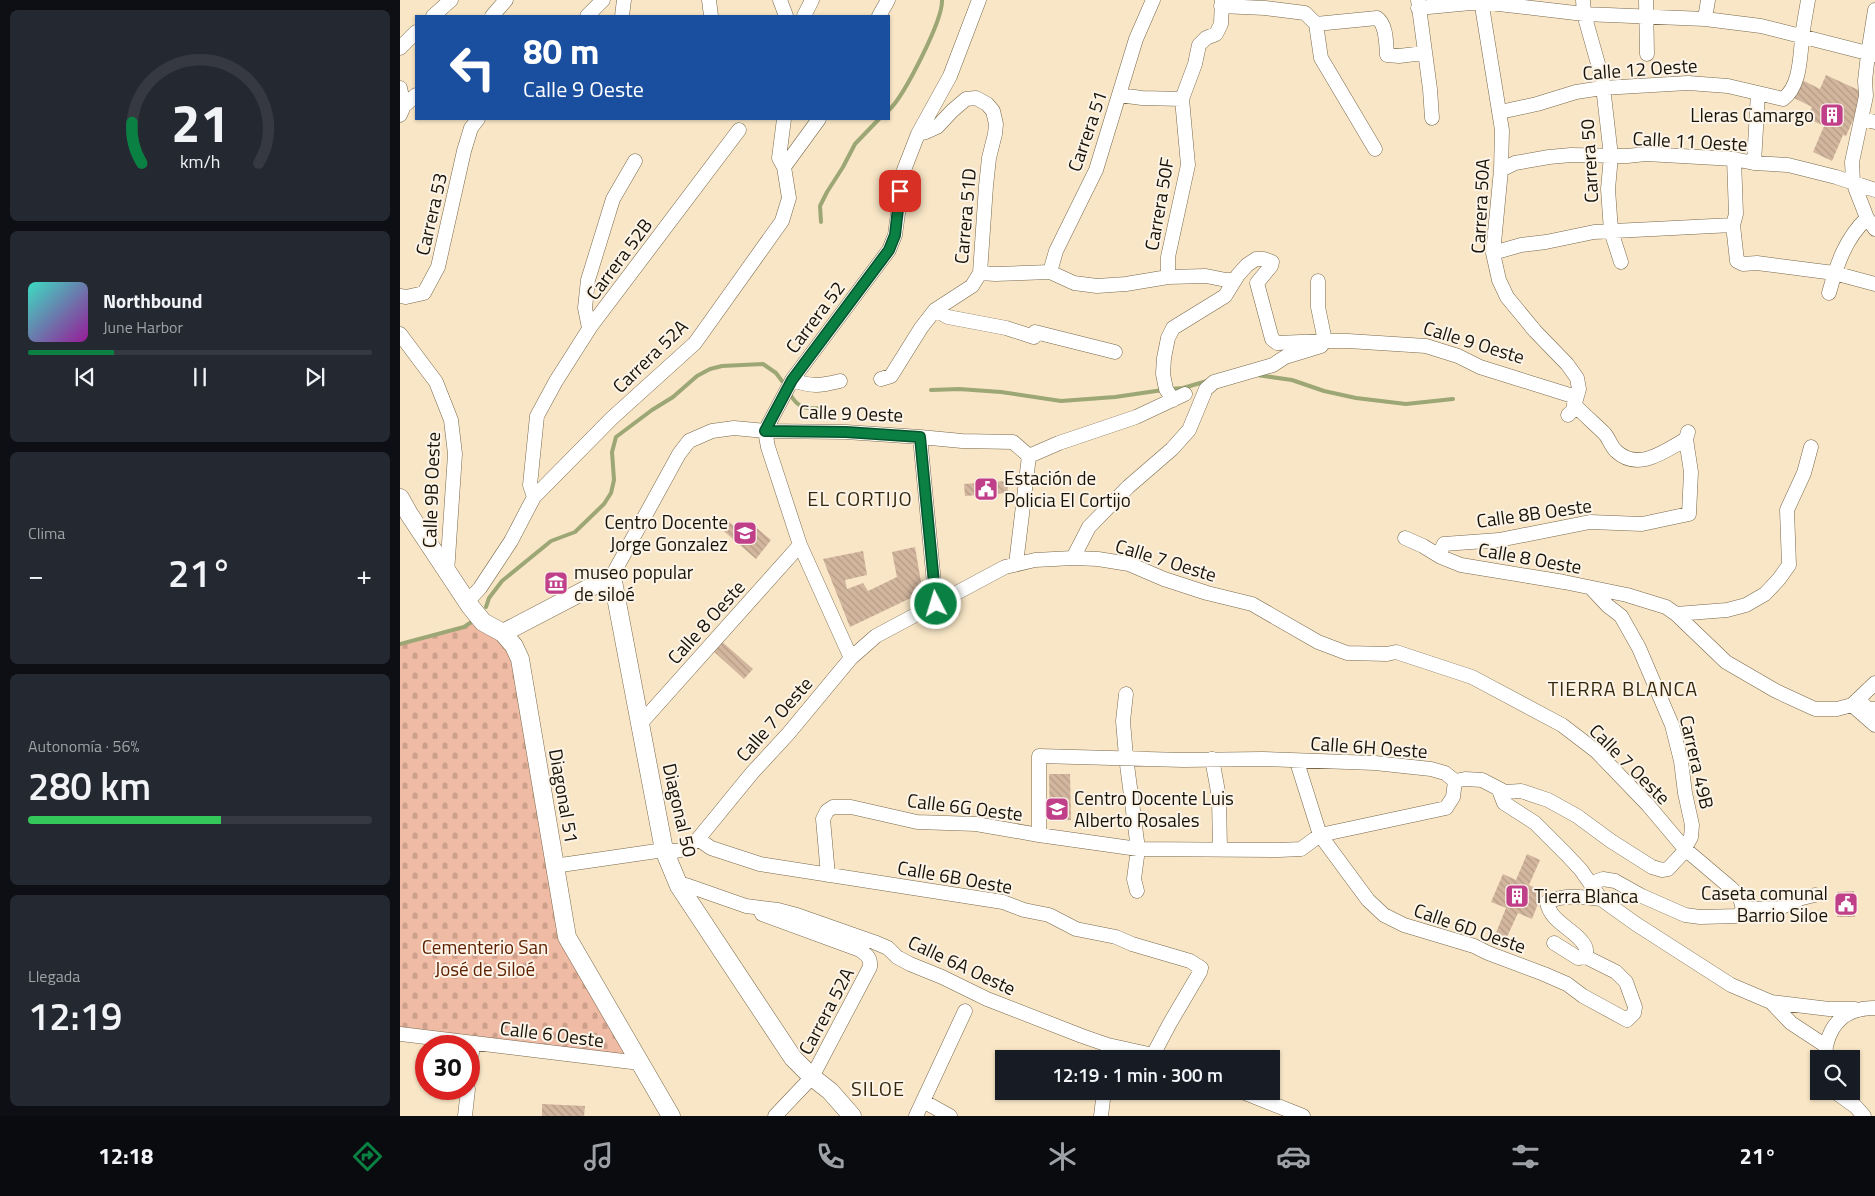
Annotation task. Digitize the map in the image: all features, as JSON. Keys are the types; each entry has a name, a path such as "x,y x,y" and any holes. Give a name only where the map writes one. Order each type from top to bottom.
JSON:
{"street":[{"path":"434,15 451,0"},
{"path":"493,15 506,0"},
{"path":"588,15 603,0"},
{"path":"622,15 624,0"},
{"path":"709,0 711,15"},
{"path":"780,0 786,15"},
{"path":"804,15 812,0"},
{"path":"880,15 888,0"},
{"name":"Carrera 52","path":"765,431 792,380 889,250 895,235 903,173 918,134 950,76 979,0"},
{"name":"Carrera 51","path":"1050,272 1056,252 1096,170 1136,38 1153,0"},
{"path":"1646,0 1647,54"},
{"path":"1705,19 1708,0"},
{"path":"1802,38 1808,0"},
{"path":"1432,118 1430,89 1418,4 1481,1 1583,7 1646,16 1705,19 1762,26 1802,38 1871,54"},
{"name":"Carrera 50A","path":"1481,1 1502,130 1501,170 1493,253 1499,280 1507,297 1535,331 1567,364 1577,378 1580,389 1573,405"},
{"path":"1221,3 1305,13 1316,24 1321,58 1375,149"},
{"name":"Carrera 50F","path":"1168,277 1168,257 1188,165 1182,99 1195,64 1199,45 1206,38 1216,34 1221,24 1221,3"},
{"name":"Carrera 50","path":"1583,7 1602,78 1612,156 1608,188 1612,231 1621,262"},
{"path":"1828,293 1846,245 1855,230 1871,223 1853,182 1852,162 1868,121 1865,81 1871,54 1875,10"},
{"path":"1316,24 1376,18 1381,21 1384,27 1387,55 1399,56 1424,53"},
{"path":"400,48 415,33"},
{"name":"Calle 12 Oeste","path":"1500,112 1537,104 1576,92 1646,82 1688,82 1735,87 1783,99 1789,95 1801,65 1802,38"},
{"path":"400,88 402,110"},
{"path":"1754,163 1754,131 1758,94"},
{"path":"1119,95 1142,98 1182,99"},
{"path":"402,110 415,96"},
{"name":"Carrera 51D","path":"881,379 890,376 935,310 972,286 980,273 988,168 996,124 993,111 987,104 976,98 966,99 937,127 918,134"},
{"name":"Carrera 53","path":"400,296 406,297 424,293 438,267 464,151 471,128 477,120"},
{"path":"784,120 779,158 784,167 818,120"},
{"name":"Carrera 52B","path":"534,497 530,486 537,416 589,328 739,130"},
{"name":"Calle 11 Oeste","path":"1501,170 1515,163 1550,157 1646,154 1734,159 1754,163 1788,165 1853,182 1875,190"},
{"path":"1734,159 1736,214 1733,225 1737,261 1743,264 1757,263 1834,273 1875,284"},
{"path":"589,328 585,308 588,280 613,199 635,161"},
{"name":"Carrera 52A","path":"467,602 485,580 511,541 534,497 612,418 695,343 782,221 789,198 784,167"},
{"path":"1493,253 1521,245 1594,232 1733,225"},
{"name":"Calle 9 Oeste","path":"1235,280 1256,259 1272,262 1271,266 1257,283 1272,339 1277,343 1357,341 1426,346 1458,356 1573,405"},
{"path":"980,273 1050,272 1074,282 1097,286 1126,284 1168,277 1206,276 1235,280"},
{"path":"1016,564 1029,456 1059,443 1136,418 1179,397 1166,389 1164,358 1168,338 1173,328 1178,324 1225,296 1235,280"},
{"path":"1318,281 1318,307 1326,341"},
{"path":"935,310 948,317 1115,352"},
{"name":"Calle 9B Oeste","path":"400,334 436,382 451,420 455,454 447,573"},
{"name":"Calle 9 Oeste","path":"1073,558 1089,527 1128,487 1172,449 1189,430 1206,389 1214,382 1273,365 1285,356 1321,346 1326,341"},
{"path":"792,380 808,386 840,381"},
{"name":"Calle 8B Oeste","path":"1442,551 1590,522 1642,524 1689,514 1691,472 1688,435 1643,461 1633,461 1614,449 1606,436 1573,405"},
{"name":"Calle 9 Oeste","path":"612,576 679,454 689,441 712,430 734,428 765,431 846,432 962,442 1013,442 1029,456"},
{"path":"765,431 768,447 800,545 851,658"},
{"path":"920,437 936,604"},
{"path":"1676,614 1727,610 1746,605 1765,594 1779,579 1789,565 1788,510 1804,473 1812,446"},
{"name":"Diagonal 51","path":"400,498 467,602 483,622 503,633 514,646 520,659 567,937 671,1116"},
{"name":"Calle 8 Oeste","path":"1405,538 1422,546 1442,551 1461,564 1631,597 1666,606 1676,614"},
{"name":"Calle 8 Oeste","path":"640,724 800,545"},
{"name":"Calle 7 Oeste","path":"554,866 664,850 676,851 685,849 698,839 851,658 876,636 1005,567 1035,560 1098,558 1129,564 1164,579 1207,593 1252,604 1318,642 1347,653 1387,654 1396,652 1472,677 1562,725 1596,751 1648,805 1685,849 1731,888 1740,898 1743,909"},
{"path":"503,633 612,576"},
{"name":"Diagonal 50","path":"612,576 664,850 679,886 793,1058 812,1078 830,1091 852,1116"},
{"name":"Carrera 49B","path":"1592,589 1608,606 1621,616 1639,648 1672,725 1681,761 1692,826 1691,837 1685,849 1668,869"},
{"path":"1621,616 1631,597"},
{"path":"1676,614 1726,662 1788,698 1816,709 1837,709 1855,702 1875,683"},
{"path":"1126,694 1123,721 1138,848 1134,879 1137,891"},
{"path":"1855,702 1868,709 1875,709"},
{"path":"1855,702 1875,725"},
{"name":"Calle 6H Oeste","path":"1040,835 1039,756 1376,764 1431,769 1445,773 1455,781 1482,780 1505,792 1521,790 1548,800 1577,816 1644,863 1662,870 1668,869"},
{"path":"1212,759 1219,797 1220,850"},
{"path":"1298,762 1320,835"},
{"name":"Calle 6G Oeste","path":"828,875 822,819 833,806 851,807 917,822 976,824 1040,835 1138,848 1301,849 1320,835 1446,808 1453,797 1455,781"},
{"path":"1499,790 1504,803 1535,823 1581,870 1601,899 1636,924 1731,985 1771,1002 1829,1009 1875,1008"},
{"name":"Calle 6D Oeste","path":"1320,835 1368,900 1384,915 1404,925 1474,946 1544,974 1567,984 1590,1000 1627,1020 1634,1013 1635,1007 1626,982 1616,972 1586,957"},
{"name":"Calle 6B Oeste","path":"698,839 711,848 760,864 1002,902 1024,910 1048,914 1076,928 1116,938 1190,961 1201,968 1161,1050"},
{"path":"1593,886 1597,881 1615,881 1642,896 1685,915 1700,917 1738,916 1743,909 1780,908 1802,898 1815,895"},
{"name":"Calle 6A Oeste","path":"679,886 686,885 746,906 860,950 868,955 870,962"},
{"path":"1554,943 1578,958 1586,957 1587,951 1584,944 1565,928 1548,909 1547,902 1565,896 1601,899"},
{"name":"Calle 6A Oeste","path":"746,906 778,910 797,915 874,942 888,948 897,957 910,964 1102,1050"},
{"name":"Carrera 52A","path":"775,1116 812,1078 870,967 870,962"},
{"path":"1771,1002 1791,1023 1823,1050"},
{"path":"1825,1050 1828,1038 1838,1020 1855,1009"},
{"path":"916,1116 965,1011"},
{"name":"Calle 6 Oeste","path":"400,1034 415,1036"},
{"name":"Calle 6 Oeste","path":"480,1044 640,1063"},
{"path":"465,1116 467,1100"},
{"path":"1101,1116 1103,1100"},
{"path":"1263,1100 1304,1116"},
{"path":"1846,1100 1864,1116"},
{"path":"923,1101 950,1116"}],"green space":[{"name":"Cementerio San José de Siloé","path":"473,621 514,646 567,937 640,1063 480,1044 480,1035 415,1036 400,1034 400,644 464,627"}],"building":[{"name":"Lleras Camargo","path":"1826,75 1865,93 1846,136 1843,135 1832,161 1813,152 1824,126 1807,118 1812,107 1792,97 1800,79 1820,89"},
{"name":"Estación de Policia El Cortijo","path":"1007,481 1008,493 965,496 964,484"},
{"name":"Centro Docente Jorge Gonzalez","path":"726,519 743,534 752,524 771,540 756,559 719,527"},
{"path":"915,547 921,582 917,595 850,627 823,559 863,551 867,575 845,580 847,589 863,583 868,591 897,577 892,552"},
{"path":"719,639 753,669 744,679 711,649"},
{"path":"1049,774 1070,774 1071,820 1050,821"},
{"name":"Tierra Blanca","path":"1527,854 1540,860 1529,885 1543,891 1532,919 1518,913 1507,937 1496,933 1506,908 1491,902 1503,874 1516,880"},
{"name":"Caseta comunal Barrio Siloe","path":"1854,891 1855,917 1837,917 1837,892"},
{"path":"542,1104 585,1106 584,1116 542,1116"}],"waterway":[{"path":"890,109 904,90 922,57 941,10 942,0"},
{"path":"821,222 820,206 827,192 855,144 878,120"},
{"path":"486,607 489,598 502,581 551,541 575,532 604,504 611,493 614,480 612,452 616,437 673,397 697,376 710,369 722,366 763,364 776,373 782,381"},
{"path":"1257,375 1292,380 1324,391 1356,398 1406,404 1453,399"},
{"path":"1170,389 1183,388 1207,381"},
{"path":"931,390 959,389 1001,392 1061,401 1115,397 1163,390"},
{"path":"790,394 800,406 824,408"},
{"path":"400,644 464,627 473,621"}],"place":[{"name":"Lleras Camargo","path":"1832,115"},
{"name":"Estación de Policia El Cortijo","path":"986,489"},
{"name":"Centro Docente Jorge Gonzalez","path":"745,533"},
{"name":"museo popular de siloé","path":"556,583"},
{"name":"Centro Docente Luis Alberto Rosales","path":"1057,809"},
{"name":"Tierra Blanca","path":"1517,896"},
{"name":"Caseta comunal Barrio Siloe","path":"1846,904"}],"district":[{"name":"EL CORTIJO","path":"860,499"},
{"name":"TIERRA BLANCA","path":"1623,689"},
{"name":"SILOE","path":"878,1089"}],"route":[{"path":"900,191 895,235 889,250 792,380 765,431 846,432 920,437 936,604"}]}
